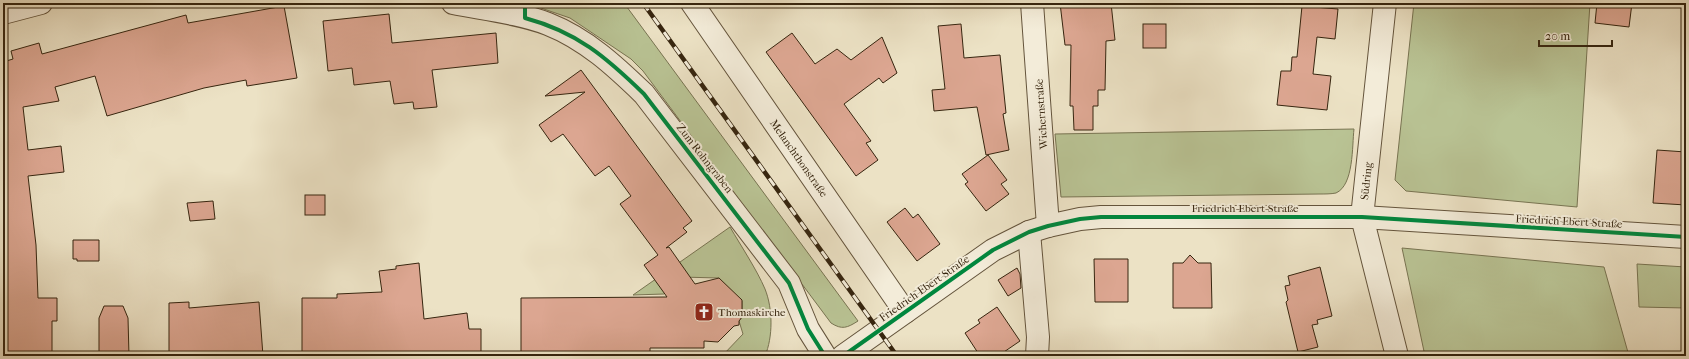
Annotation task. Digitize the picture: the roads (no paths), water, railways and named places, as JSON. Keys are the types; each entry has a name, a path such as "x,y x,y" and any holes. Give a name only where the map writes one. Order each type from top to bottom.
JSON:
{"street":[{"path":"3,13 41,3"},
{"name":"Zum Rohngraben","path":"453,3 548,24 583,42 617,68 644,94 789,283 808,329 825,356"},
{"name":"Melanchthonstraße","path":"692,3 905,312"},
{"name":"Wichernstraße","path":"1032,3 1039,229"},
{"name":"Südring","path":"1385,3 1362,217 1396,356"},
{"name":"Friedrich-Ebert-Straße","path":"843,356 993,250 1039,229 1080,219 1362,217 1686,237"},
{"path":"1037,356 1039,229"}],"railway":[{"path":"643,3 897,356"}],"place":[{"name":"Thomaskirche","path":"704,312"}]}
